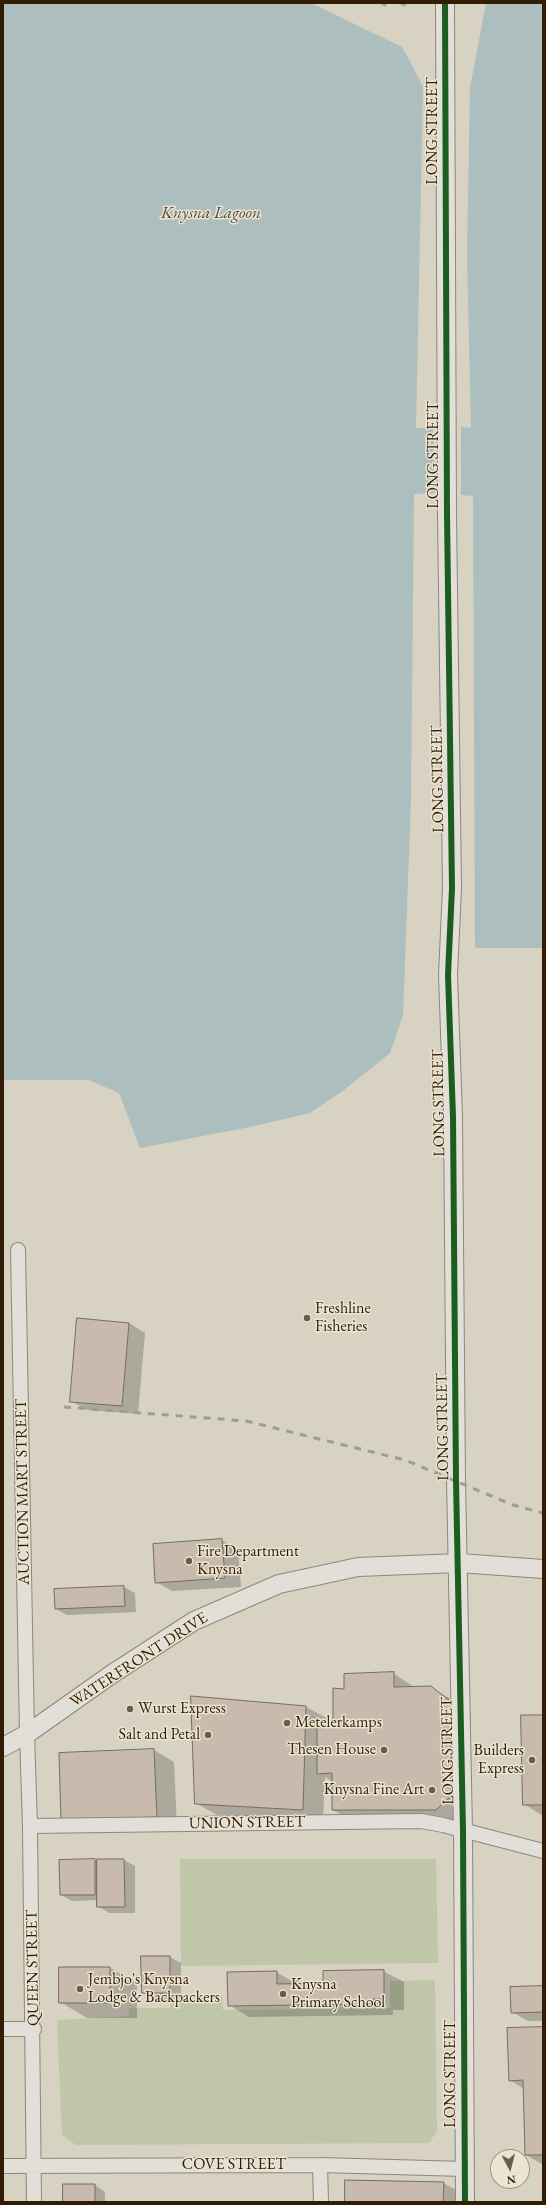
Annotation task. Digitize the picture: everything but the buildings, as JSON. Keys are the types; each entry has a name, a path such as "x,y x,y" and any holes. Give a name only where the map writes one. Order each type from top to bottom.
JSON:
{"street":[{"name":"LONG STREET","path":"445,3 446,432 452,880 448,975 453,1117 456,1481 459,1563 463,1831 465,2202"},
{"name":"AUCTION MART STREET","path":"18,1250 27,1734"},
{"name":"WATERFRONT DRIVE","path":"3,1747 27,1734 112,1674 194,1621 279,1584 358,1567 459,1563 543,1569"},
{"name":"QUEEN STREET","path":"27,1734 34,2029 34,2202"},
{"name":"UNION STREET","path":"30,1826 421,1821 443,1825 543,1852"},
{"path":"3,2029 34,2029"},
{"path":"320,2165 321,2202"},
{"name":"COVE STREET","path":"3,2166 320,2165 465,2169"}],"green space":[{"path":"180,1859 436,1859 438,1963 181,1966"},
{"path":"435,1980 437,2131 429,2143 76,2145 62,2135 57,2020 129,2016 129,2008 170,2008 170,1995 222,1995 223,2010 390,2008 390,1981"}],"water":[{"name":"Knysna Lagoon","path":"3,3 311,3 402,47 423,86 416,428 433,429 435,493 414,494 411,800 403,1015 390,1053 344,1090 310,1113 250,1127 140,1148 119,1093 89,1080 3,1080"},
{"path":"486,3 543,3 543,948 475,948 473,496 461,495 461,427 471,428 467,256 470,88"}],"railway":[{"path":"64,1407 246,1421 405,1460 513,1505 543,1513"}],"cycle path":[{"path":"445,3 447,515 452,888 448,975 453,1117 456,1481 463,1831 465,2202"}],"place":[{"name":"Freshline Fisheries","path":"307,1318"},
{"name":"Fire Department Knysna","path":"189,1561"},
{"name":"Wurst Express","path":"130,1709"},
{"name":"Metelerkamps","path":"287,1723"},
{"name":"Salt and Petal","path":"208,1735"},
{"name":"Thesen House","path":"384,1750"},
{"name":"Builders Express","path":"532,1760"},
{"name":"Knysna Fine Art","path":"432,1790"},
{"name":"Jembjo's Knysna Lodge & Backpackers","path":"80,1989"},
{"name":"Knysna Primary School","path":"283,1994"}]}
